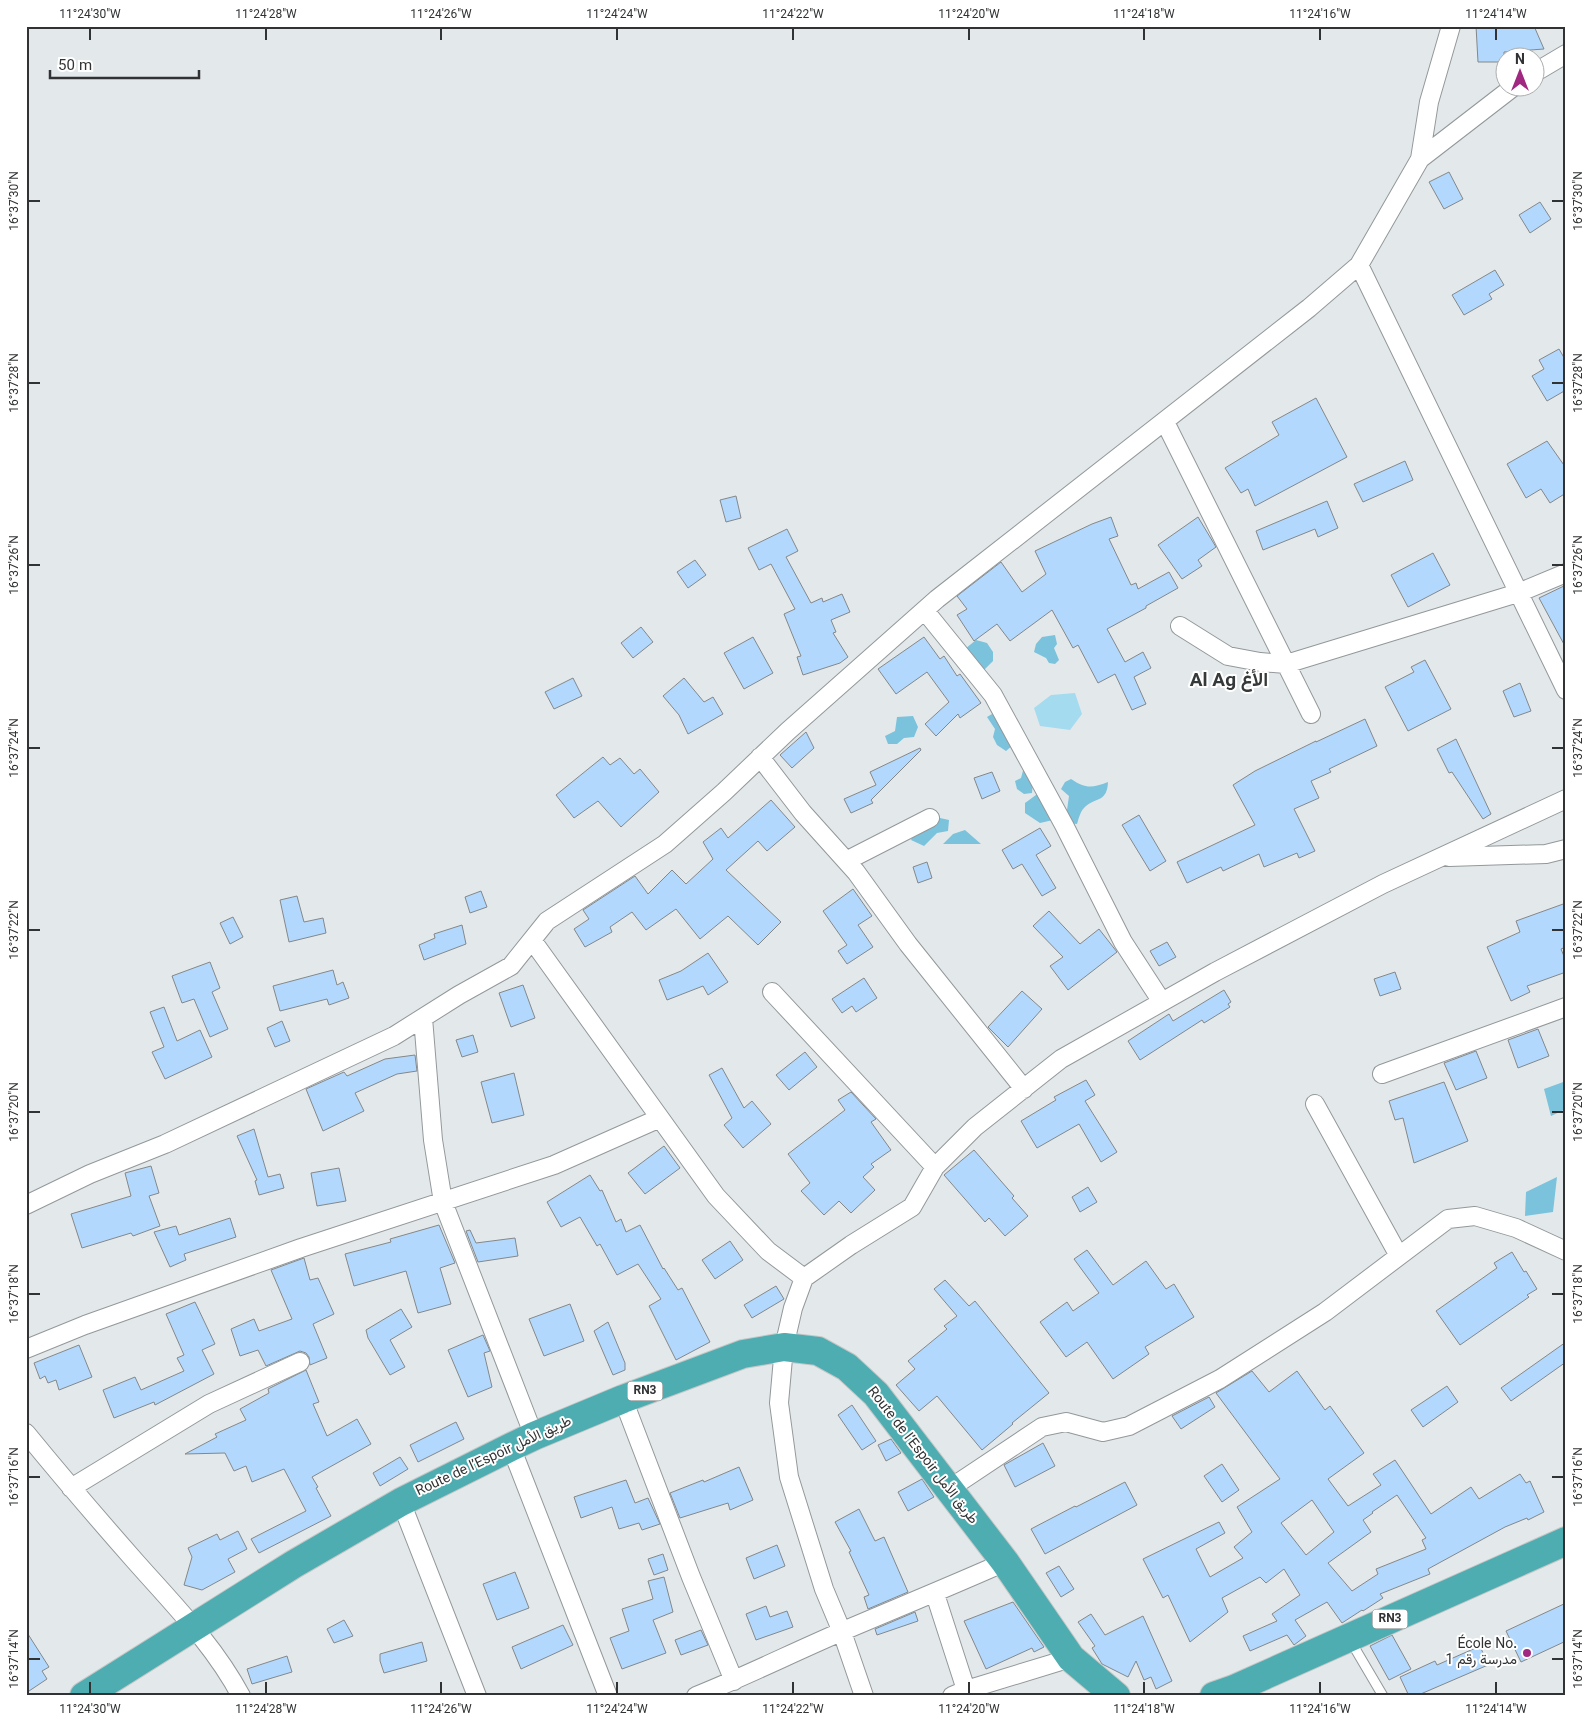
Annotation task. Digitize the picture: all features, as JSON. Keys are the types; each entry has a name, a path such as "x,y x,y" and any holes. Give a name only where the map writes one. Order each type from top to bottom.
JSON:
{"highway":[{"name":"Route de l’Espoir طريق الأمل","path":"84,1696 294,1564 401,1502 522,1441 623,1399 743,1354 784,1347 818,1351 847,1367 876,1394 1005,1562 1071,1658 1116,1696"},
{"name":"RN3","path":"1214,1696 1234,1689 1566,1541"}],"street":[{"path":"26,1205 90,1174 165,1144 394,1036 459,995 511,966 547,920 665,844 724,792 788,731 924,611 1310,308 1360,265 1420,159 1429,102 1451,26"},
{"path":"1544,67 1566,54"},
{"path":"1420,159 1499,98"},
{"path":"1360,265 1566,690"},
{"path":"1165,422 1311,714"},
{"path":"1180,626 1228,656 1260,662 1286,664 1518,593 1566,573"},
{"path":"924,611 994,696 1064,825 1122,942 1162,1002"},
{"path":"760,757 803,813 846,861 883,907 908,944 1024,1089"},
{"path":"864,1696 842,1632 824,1589 789,1477 779,1403 784,1347 793,1308 804,1278 850,1245 912,1207 935,1167 975,1127 1061,1059 1215,972 1382,884 1566,799"},
{"path":"846,861 930,818"},
{"path":"1441,857 1546,854 1566,849"},
{"path":"532,940 716,1196 768,1251 804,1278"},
{"path":"772,992 935,1167"},
{"path":"1382,1074 1566,1007"},
{"path":"422,1018 433,1140 443,1202 608,1696"},
{"path":"1316,1104 1399,1256"},
{"path":"26,1349 85,1325 301,1248 554,1165 660,1118"},
{"path":"949,1489 1042,1427 1066,1422 1103,1432 1129,1426 1193,1394 1220,1379 1325,1312 1448,1219 1475,1216 1516,1228 1566,1251"},
{"path":"72,1488 209,1404 300,1362"},
{"path":"623,1399 691,1577 734,1681"},
{"path":"26,1433 194,1628 227,1670 240,1696"},
{"path":"401,1502 477,1696"},
{"path":"696,1696 734,1681 842,1632 935,1594 1005,1562"},
{"path":"935,1594 962,1694 1071,1658"}],"lane":[{"path":"1348,1638 1382,1696"}],"shaded area":[{"path":"1055,635 1057,644 1054,648 1059,660 1055,664 1049,663 1046,658 1034,652 1036,644 1042,637"},
{"path":"976,640 987,643 993,652 993,661 984,670 965,649"},
{"path":"1075,693 1082,714 1070,730 1040,726 1034,708 1051,695"},
{"path":"992,714 999,716 1013,745 1006,751 997,745 993,737 995,729 987,717"},
{"path":"913,716 918,727 914,737 904,738 897,744 888,744 885,736 895,731 897,717"},
{"path":"1024,767 1033,782 1032,793 1024,794 1017,789 1015,781 1021,778"},
{"path":"1071,779 1085,786 1108,782 1104,796 1084,808 1077,824 1068,823 1069,796 1061,789 1065,782"},
{"path":"1040,792 1053,820 1040,823 1025,813 1025,803"},
{"path":"940,818 949,820 948,831 937,833 924,846 911,840 917,829"},
{"path":"965,830 981,844 943,844 953,834"},
{"path":"1566,1081 1566,1109 1551,1116 1544,1089"},
{"path":"1557,1177 1553,1212 1525,1216 1526,1192"}],"building":[{"path":"1476,26 1534,26 1544,48 1494,48 1494,62 1478,62"},
{"path":"1449,172 1463,199 1444,209 1429,182"},
{"path":"1540,202 1551,219 1530,233 1519,215"},
{"path":"1495,270 1504,285 1489,294 1492,299 1464,315 1452,295"},
{"path":"1559,349 1566,361 1566,390 1547,401 1532,376 1544,369 1539,360"},
{"path":"1316,398 1347,457 1255,506 1248,489 1241,493 1225,468 1279,435 1272,422"},
{"path":"1547,441 1566,468 1566,493 1550,503 1541,489 1526,498 1507,464"},
{"path":"1405,461 1413,480 1363,502 1354,484"},
{"path":"736,496 741,518 726,522 720,500"},
{"path":"1327,501 1338,528 1318,537 1315,529 1263,550 1256,531"},
{"path":"1111,517 1118,536 1109,539 1131,585 1136,583 1138,589 1169,572 1178,588 1107,629 1125,662 1143,652 1151,668 1134,677 1146,704 1132,710 1115,674 1098,683 1078,645 1073,648 1052,610 1010,641 997,624 974,641 957,615 967,609 957,596 1001,562 1022,592 1046,574 1035,551"},
{"path":"1198,517 1216,547 1198,560 1202,566 1182,579 1158,545"},
{"path":"787,529 798,551 786,557 811,603 822,598 823,602 842,594 850,612 831,620 836,632 833,633 848,657 840,663 803,675 797,657 801,656 784,614 795,609 771,564 759,570 748,548"},
{"path":"1433,553 1450,585 1408,607 1391,575"},
{"path":"695,560 706,575 688,588 677,572"},
{"path":"1566,585 1566,648 1539,598"},
{"path":"641,627 653,642 633,658 621,643"},
{"path":"753,637 773,673 744,689 724,653"},
{"path":"924,637 940,659 944,656 957,676 960,674 981,703 960,718 958,714 936,736 925,724 949,702 927,672 896,694 878,669"},
{"path":"1425,660 1451,709 1408,731 1385,687 1414,672 1411,667"},
{"path":"573,678 582,696 554,709 545,692"},
{"path":"684,678 704,702 713,697 723,714 688,734 679,715 663,696"},
{"path":"1520,683 1531,711 1514,717 1503,691"},
{"path":"1365,719 1377,746 1329,769 1331,772 1311,781 1319,798 1294,809 1315,851 1299,858 1297,853 1264,867 1259,854 1223,871 1221,867 1187,883 1177,862 1255,825 1233,785 1255,771"},
{"path":"806,732 814,748 792,768 780,755"},
{"path":"1456,739 1491,814 1483,819 1452,772 1449,773 1437,749"},
{"path":"920,748 921,750 871,800 873,803 851,813 844,799 876,785 870,772"},
{"path":"603,757 610,765 620,758 634,774 640,769 659,792 621,827 598,801 574,818 556,795"},
{"path":"992,772 1000,791 982,799 974,778"},
{"path":"771,800 795,827 767,851 758,841 726,870 781,922 758,945 728,916 700,939 676,909 646,930 632,912 610,927 612,932 585,947 574,929 589,919 583,910 635,876 648,894 672,870 686,884 713,859 703,842 721,828 728,838"},
{"path":"1139,815 1166,861 1150,871 1122,825"},
{"path":"1040,828 1051,846 1036,855 1056,888 1042,896 1022,864 1013,869 1002,850"},
{"path":"927,862 932,878 918,883 913,867"},
{"path":"853,889 872,916 858,925 873,947 847,964 838,951 847,945 823,911"},
{"path":"481,891 487,907 470,913 465,897"},
{"path":"297,896 304,922 323,918 326,933 289,942 280,900"},
{"path":"1566,903 1566,947 1561,949 1566,961 1566,972 1527,986 1530,992 1511,1001 1487,947 1520,932 1516,921"},
{"path":"1049,911 1080,944 1099,929 1117,952 1068,990 1050,966 1063,957 1033,926"},
{"path":"233,917 243,937 230,944 220,923"},
{"path":"462,925 466,944 424,960 419,945 435,938 434,934"},
{"path":"1167,942 1176,957 1159,966 1150,951"},
{"path":"708,953 728,982 708,995 703,986 667,1000 659,980 681,971"},
{"path":"210,962 220,988 212,992 228,1029 210,1037 194,999 182,1003 172,976"},
{"path":"333,970 337,985 343,982 349,998 329,1005 327,999 280,1011 273,986"},
{"path":"1395,972 1401,989 1380,996 1374,979"},
{"path":"864,978 877,998 856,1012 852,1006 842,1013 832,999"},
{"path":"523,985 535,1018 511,1027 499,993"},
{"path":"1224,990 1231,1002 1228,1004 1230,1007 1204,1023 1202,1020 1140,1060 1128,1041 1169,1014 1173,1021"},
{"path":"1022,991 1042,1009 1008,1047 988,1027"},
{"path":"164,1007 177,1041 200,1030 212,1057 165,1079 152,1052 164,1047 150,1012"},
{"path":"282,1021 290,1041 275,1047 267,1028"},
{"path":"1538,1029 1549,1056 1518,1068 1508,1040"},
{"path":"473,1035 478,1052 462,1057 456,1040"},
{"path":"1476,1051 1487,1078 1456,1090 1444,1063"},
{"path":"805,1052 817,1067 789,1090 776,1075"},
{"path":"415,1055 417,1071 397,1074 355,1093 364,1111 323,1131 306,1089 344,1072 347,1076 385,1059"},
{"path":"722,1068 744,1108 752,1101 771,1124 743,1148 724,1125 732,1118 709,1075"},
{"path":"514,1073 524,1115 492,1123 481,1082"},
{"path":"1086,1080 1095,1095 1085,1101 1117,1152 1101,1162 1079,1124 1037,1148 1021,1121 1056,1100 1054,1097"},
{"path":"1444,1082 1468,1141 1414,1163 1403,1118 1395,1120 1389,1101"},
{"path":"851,1092 876,1119 871,1122 891,1150 871,1164 874,1167 863,1177 875,1190 851,1213 839,1201 824,1215 801,1191 810,1183 788,1154 845,1110 838,1100"},
{"path":"254,1129 268,1177 280,1174 284,1188 259,1195 255,1181 257,1180 237,1136"},
{"path":"664,1146 680,1168 645,1194 628,1173"},
{"path":"974,1150 1014,1196 1012,1198 1028,1216 1005,1236 989,1218 985,1222 944,1175"},
{"path":"151,1166 159,1193 149,1196 160,1226 133,1236 131,1233 82,1248 71,1214 131,1196 125,1173"},
{"path":"339,1168 346,1201 317,1206 311,1173"},
{"path":"590,1175 600,1191 602,1190 616,1222 621,1219 626,1232 640,1225 663,1269 678,1290 682,1288 710,1342 676,1360 649,1306 661,1299 638,1264 617,1275 600,1244 597,1246 580,1217 561,1227 547,1202"},
{"path":"1088,1187 1097,1202 1080,1212 1072,1197"},
{"path":"230,1218 236,1237 184,1254 186,1260 170,1267 154,1232 176,1226 179,1235"},
{"path":"439,1225 455,1263 440,1268 451,1304 418,1313 406,1271 354,1286 345,1254 391,1242 390,1239"},
{"path":"470,1230 476,1243 515,1238 518,1256 478,1262 466,1231"},
{"path":"730,1241 743,1260 715,1279 702,1260"},
{"path":"1087,1250 1113,1285 1146,1261 1166,1289 1174,1284 1194,1317 1145,1347 1149,1354 1113,1379 1087,1342 1066,1357 1040,1322 1067,1302 1073,1311 1099,1293 1074,1259"},
{"path":"1512,1252 1537,1289 1527,1295 1529,1297 1460,1345 1436,1311 1497,1268 1494,1263"},
{"path":"304,1258 310,1280 318,1278 334,1314 313,1324 327,1358 310,1365 309,1357 306,1353 300,1351 266,1366 258,1350 240,1356 231,1329 254,1319 259,1331 292,1319 271,1270"},
{"path":"945,1280 969,1306 975,1301 1049,1393 982,1450 937,1396 919,1411 896,1385 915,1369 908,1361 947,1329 944,1326 957,1316 934,1289"},
{"path":"776,1286 784,1299 752,1318 744,1305"},
{"path":"195,1302 215,1344 202,1350 214,1374 155,1405 154,1402 114,1418 103,1390 135,1377 141,1390 184,1371 177,1358 184,1355 166,1314"},
{"path":"570,1304 584,1341 544,1356 529,1319"},
{"path":"401,1309 412,1327 390,1340 405,1367 390,1375 368,1338 366,1330"},
{"path":"608,1322 625,1363 625,1370 613,1375 594,1331"},
{"path":"483,1335 490,1351 484,1353 492,1387 468,1397 448,1350"},
{"path":"1566,1342 1566,1362 1511,1401 1501,1388"},
{"path":"79,1345 92,1377 59,1390 56,1380 48,1383 45,1376 40,1379 34,1363"},
{"path":"306,1370 319,1402 313,1404 327,1436 357,1419 371,1444 312,1477 331,1516 259,1553 251,1539 306,1511 284,1469 252,1482 246,1466 234,1471 225,1453 185,1454 217,1437 215,1434 246,1420 240,1409 269,1393 268,1389"},
{"path":"1252,1371 1269,1392 1297,1371 1325,1410 1330,1406 1364,1453 1328,1479 1348,1506 1381,1485 1373,1474 1395,1460 1431,1514 1471,1487 1479,1499 1520,1474 1526,1483 1530,1481 1544,1512 1528,1520 1527,1518 1505,1527 1428,1569 1430,1574 1380,1594 1383,1598 1342,1623 1327,1602 1295,1620 1306,1636 1294,1645 1287,1635 1250,1651 1243,1636 1277,1621 1272,1614 1300,1595 1284,1569 1266,1583 1260,1577 1222,1598 1228,1612 1190,1642 1168,1595 1163,1598 1143,1559 1219,1522 1225,1533 1196,1549 1210,1577 1243,1558 1234,1547 1252,1532 1237,1507 1280,1479 1216,1393","holes":["1397,1495 1426,1538 1422,1540 1426,1549 1376,1569 1378,1574 1352,1591 1328,1563 1371,1532 1363,1520","1312,1500 1334,1532 1306,1555 1281,1523"]},
{"path":"1447,1386 1458,1402 1423,1427 1411,1410"},
{"path":"1209,1397 1215,1407 1181,1429 1172,1416"},
{"path":"852,1405 876,1441 862,1450 838,1415"},
{"path":"456,1422 464,1439 418,1462 410,1445"},
{"path":"891,1439 901,1453 886,1461 878,1445"},
{"path":"1043,1443 1055,1466 1015,1487 1004,1465"},
{"path":"400,1457 408,1469 380,1486 373,1473"},
{"path":"1222,1464 1239,1490 1222,1502 1204,1476"},
{"path":"739,1467 753,1500 730,1510 728,1503 680,1518 670,1493 703,1480 704,1482"},
{"path":"922,1479 934,1497 908,1511 898,1492"},
{"path":"626,1480 635,1503 648,1498 660,1524 642,1530 639,1523 619,1529 612,1507 581,1518 574,1497"},
{"path":"1125,1482 1137,1505 1045,1554 1031,1529"},
{"path":"859,1509 875,1541 884,1537 908,1592 868,1609 864,1597 869,1595 849,1552 851,1551 835,1522"},
{"path":"238,1531 247,1549 228,1559 235,1572 202,1590 184,1585 192,1557 188,1548 217,1534 220,1540"},
{"path":"777,1545 785,1566 754,1579 746,1558"},
{"path":"663,1554 668,1570 654,1575 648,1559"},
{"path":"1059,1566 1074,1589 1061,1597 1046,1573"},
{"path":"515,1572 529,1608 497,1620 483,1584"},
{"path":"664,1577 673,1612 653,1620 666,1653 622,1669 610,1638 629,1631 622,1609 653,1599 648,1581"},
{"path":"1013,1602 1044,1647 1034,1652 1032,1648 986,1669 964,1621"},
{"path":"1566,1603 1566,1641 1521,1662 1506,1631"},
{"path":"766,1606 770,1617 787,1611 793,1627 756,1640 746,1614"},
{"path":"915,1612 918,1621 877,1635 875,1629"},
{"path":"1091,1614 1105,1635 1143,1616 1172,1681 1156,1689 1151,1677 1144,1680 1136,1661 1128,1677 1102,1664 1092,1648 1095,1646 1078,1622"},
{"path":"344,1620 353,1636 334,1643 327,1629"},
{"path":"563,1625 573,1645 521,1669 512,1647"},
{"path":"701,1630 708,1645 681,1655 675,1640"},
{"path":"26,1631 49,1667 42,1671 47,1679 26,1693"},
{"path":"1392,1635 1411,1669 1389,1680 1370,1646"},
{"path":"422,1642 427,1661 384,1673 380,1654"},
{"path":"1480,1646 1488,1665 1416,1696 1409,1696 1400,1677 1435,1661 1437,1665"},
{"path":"287,1656 292,1672 252,1684 247,1669"}],"place":[{"name":"École No. 1 مدرسة رقم","path":"1527,1653"}],"district":[{"name":"Al Ag الأغ","path":"1229,681"}]}
